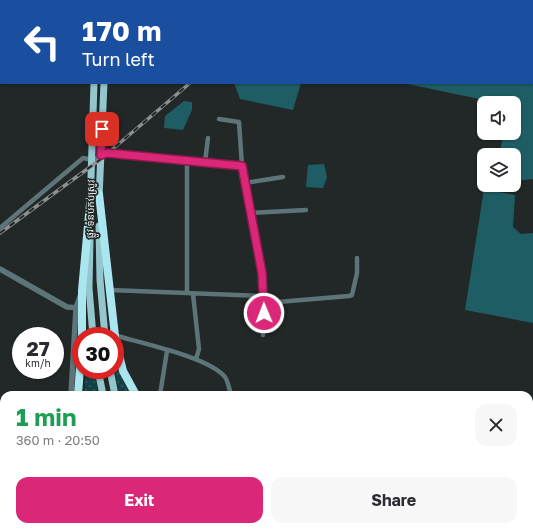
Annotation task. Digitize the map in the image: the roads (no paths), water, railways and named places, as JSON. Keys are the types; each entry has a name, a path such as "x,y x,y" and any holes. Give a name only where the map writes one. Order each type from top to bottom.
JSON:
{"highway":[{"path":"99,194 114,327"},
{"path":"81,327 79,308 90,204"},
{"path":"124,372 134,391"},
{"path":"78,391 79,379"}],"main road":[{"name":"ផ្លូវ ទំនប់កប់ស្រូវ","path":"92,327 89,288 94,84"},
{"name":"ផ្លូវ ទំនប់កប់ស្រូវ","path":"104,84 99,194 100,280 104,327"},
{"path":"100,379 102,391"},
{"path":"112,379 114,391"}],"street":[{"path":"219,119 239,122 242,166 262,273 263,296 271,314 276,317"},
{"path":"206,162 208,138"},
{"path":"0,228 83,158 93,160 107,153 242,166"},
{"path":"187,161 187,293"},
{"path":"246,182 283,177"},
{"path":"250,212 306,210"},
{"path":"265,302 352,295 357,273 357,258"},
{"path":"0,269 67,307 79,308 71,391"},
{"path":"110,290 263,296"},
{"path":"193,294 199,349 196,359"},
{"path":"263,335 265,302"},
{"path":"124,339 196,359 214,368 225,377 230,391"},
{"path":"161,391 167,351"}],"railway":[{"path":"0,233 101,159 189,84"}]}
